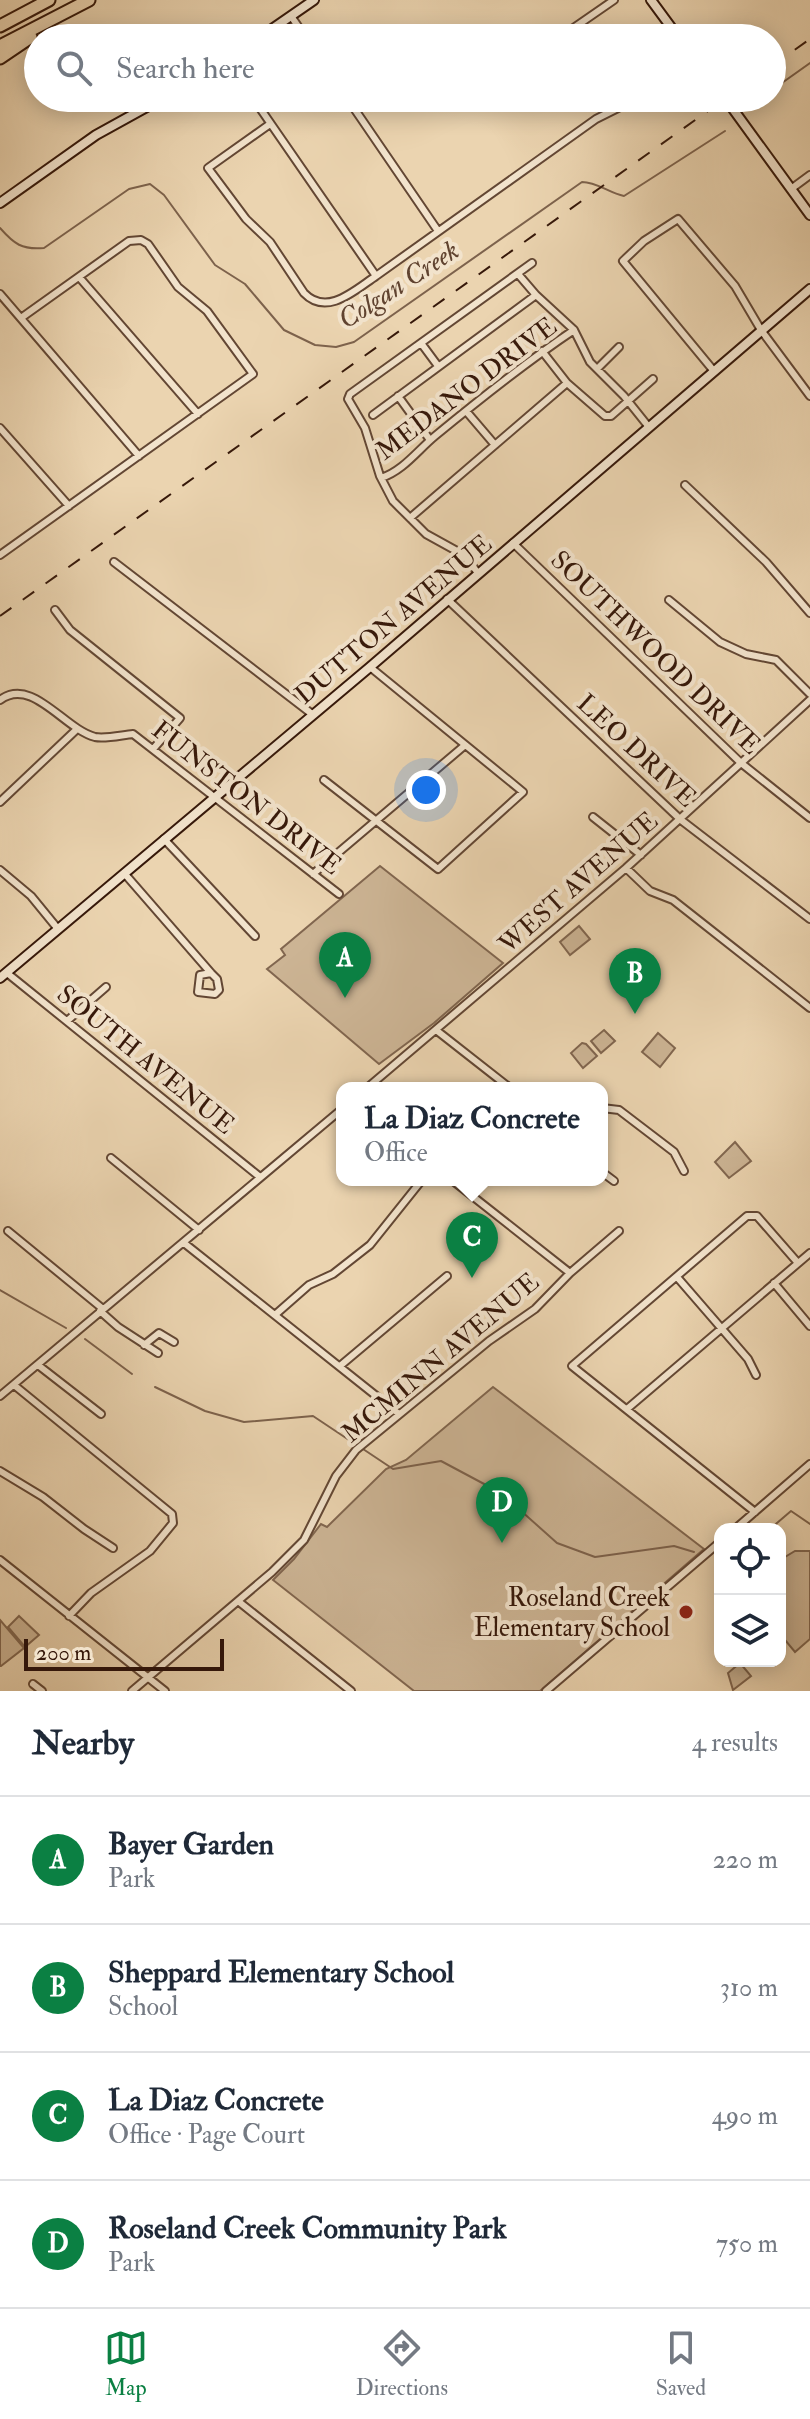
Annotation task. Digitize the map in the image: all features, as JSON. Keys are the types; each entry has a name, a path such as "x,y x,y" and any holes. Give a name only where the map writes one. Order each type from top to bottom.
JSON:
{"highway":[{"path":"0,26 49,0"},
{"path":"51,24 89,0"},
{"path":"44,24 72,10"},
{"path":"0,46 24,34"},
{"path":"0,58 24,42"}],"main road":[{"path":"279,24 314,0"},
{"path":"651,0 669,24"},
{"path":"0,203 96,135 138,112"},
{"path":"735,112 810,215"},
{"name":"DUTTON AVENUE","path":"3,976 370,667 810,289"}],"street":[{"path":"579,24 614,0"},
{"path":"291,16 296,24"},
{"path":"262,112 376,276"},
{"path":"357,112 438,231"},
{"path":"270,124 208,168 246,219 270,242 304,293 320,303 339,301 610,112"},
{"path":"791,189 810,175"},
{"path":"713,370 623,261 678,219 735,286 761,330 810,396"},
{"path":"0,555 253,374 207,311 178,287 148,244 141,240 129,241 21,318"},
{"path":"478,573 464,555 426,534 393,501 381,478 365,428 348,399 350,394 532,263"},
{"path":"518,274 574,330 588,359 648,426"},
{"path":"79,277 198,414"},
{"path":"0,294 139,456"},
{"path":"373,415 536,295"},
{"name":"MEDANO DRIVE","path":"381,478 393,474 466,411 574,330"},
{"path":"421,343 438,366"},
{"path":"597,369 619,347"},
{"path":"542,351 567,383 605,416 611,416 653,379"},
{"path":"410,518 567,383"},
{"path":"398,396 430,440"},
{"path":"466,411 495,445"},
{"path":"0,428 69,506"},
{"path":"685,485 766,562 810,613"},
{"name":"SOUTHWOOD DRIVE","path":"513,543 741,763 810,818"},
{"path":"114,562 312,714"},
{"name":"LEO DRIVE","path":"447,599 681,820 810,919"},
{"path":"669,600 720,642 746,654 776,660 810,694"},
{"path":"55,610 70,630 180,718 154,748"},
{"path":"324,780 438,869 523,792 370,667"},
{"name":"FUNSTON DRIVE","path":"0,700 10,693 19,693 42,704 77,729 96,737 133,734 339,894"},
{"name":"WEST AVENUE","path":"374,1082 681,820 810,700"},
{"path":"0,802 77,729"},
{"path":"313,874 464,746"},
{"path":"593,817 641,855"},
{"path":"164,839 255,936"},
{"path":"626,868 650,891 673,900 810,1008"},
{"path":"0,870 31,896 58,929"},
{"path":"124,873 211,973"},
{"name":"SOUTH AVENUE","path":"3,976 67,1021 260,1177"},
{"path":"67,1021 106,987"},
{"path":"436,1030 502,1082"},
{"path":"608,1108 615,1108 674,1152 684,1171"},
{"path":"0,1396 336,1114"},
{"path":"111,1158 199,1230"},
{"path":"608,1176 614,1181"},
{"path":"276,1314 309,1285 333,1274 370,1245 417,1186"},
{"path":"460,1186 570,1273"},
{"path":"755,1512 572,1366 752,1214 761,1220 798,1263"},
{"path":"8,1231 144,1345 158,1353"},
{"name":"MCMINN AVENUE","path":"132,1691 304,1540 336,1476 356,1450 489,1341 531,1312 619,1231"},
{"path":"184,1243 399,1414"},
{"path":"627,1409 810,1253"},
{"path":"340,1366 447,1276"},
{"path":"677,1277 748,1359 756,1375"},
{"path":"774,1283 810,1326"},
{"path":"144,1345 159,1333 174,1342"},
{"path":"38,1365 101,1414"},
{"path":"14,1385 172,1514 173,1523 150,1551 91,1593 69,1616"},
{"path":"742,1523 810,1464"},
{"path":"0,1471 43,1497 113,1548"},
{"path":"546,1691 714,1547"},
{"path":"0,1560 165,1691"},
{"path":"238,1601 351,1691"},
{"path":"33,1684 42,1691"}],"shaded area":[{"path":"380,866 503,963 434,1023 379,1064 267,969 285,955 281,949"},
{"path":"579,926 590,939 570,955 560,942"},
{"path":"604,1030 615,1041 601,1053 591,1041"},
{"path":"658,1033 675,1048 660,1067 642,1052"},
{"path":"582,1043 597,1056 583,1068 571,1053"},
{"path":"735,1142 751,1161 729,1178 715,1162"},
{"path":"493,1387 704,1549 540,1691 414,1691 273,1580 321,1524 327,1527 386,1469 406,1460"},
{"path":"795,1551 810,1551 810,1639 795,1652 786,1641 786,1556"},
{"path":"19,1616 39,1635 25,1647 8,1627"},
{"path":"0,1620 24,1648 1,1666 0,1666"},
{"path":"735,1667 743,1667 751,1676 733,1690 728,1673"}],"waterway":[{"name":"Colgan Creek","path":"786,80 810,63"},
{"name":"Colgan Creek","path":"0,228 19,245 44,248 129,189 150,184 164,195 215,265 245,284 284,330 315,345 336,347 354,342 582,182 624,196 725,131"},
{"path":"0,1290 66,1328"},
{"path":"85,1339 132,1374"},
{"path":"155,1387 205,1411 244,1422 313,1416 358,1446"},
{"path":"363,1449 393,1469 441,1461 501,1493 557,1543 595,1557 674,1546 694,1552"},
{"path":"777,1523 791,1511 810,1524"}],"railway":[{"path":"786,56 810,39"},
{"path":"0,616 706,112"}],"place":[{"name":"Bayer Garden","path":"345,998"},
{"name":"Sheppard Elementary School","path":"635,1014"},
{"name":"La Diaz Concrete","path":"472,1278"},
{"name":"Roseland Creek Community Park","path":"502,1543"},
{"name":"Roseland Creek Elementary School","path":"686,1612"}]}
